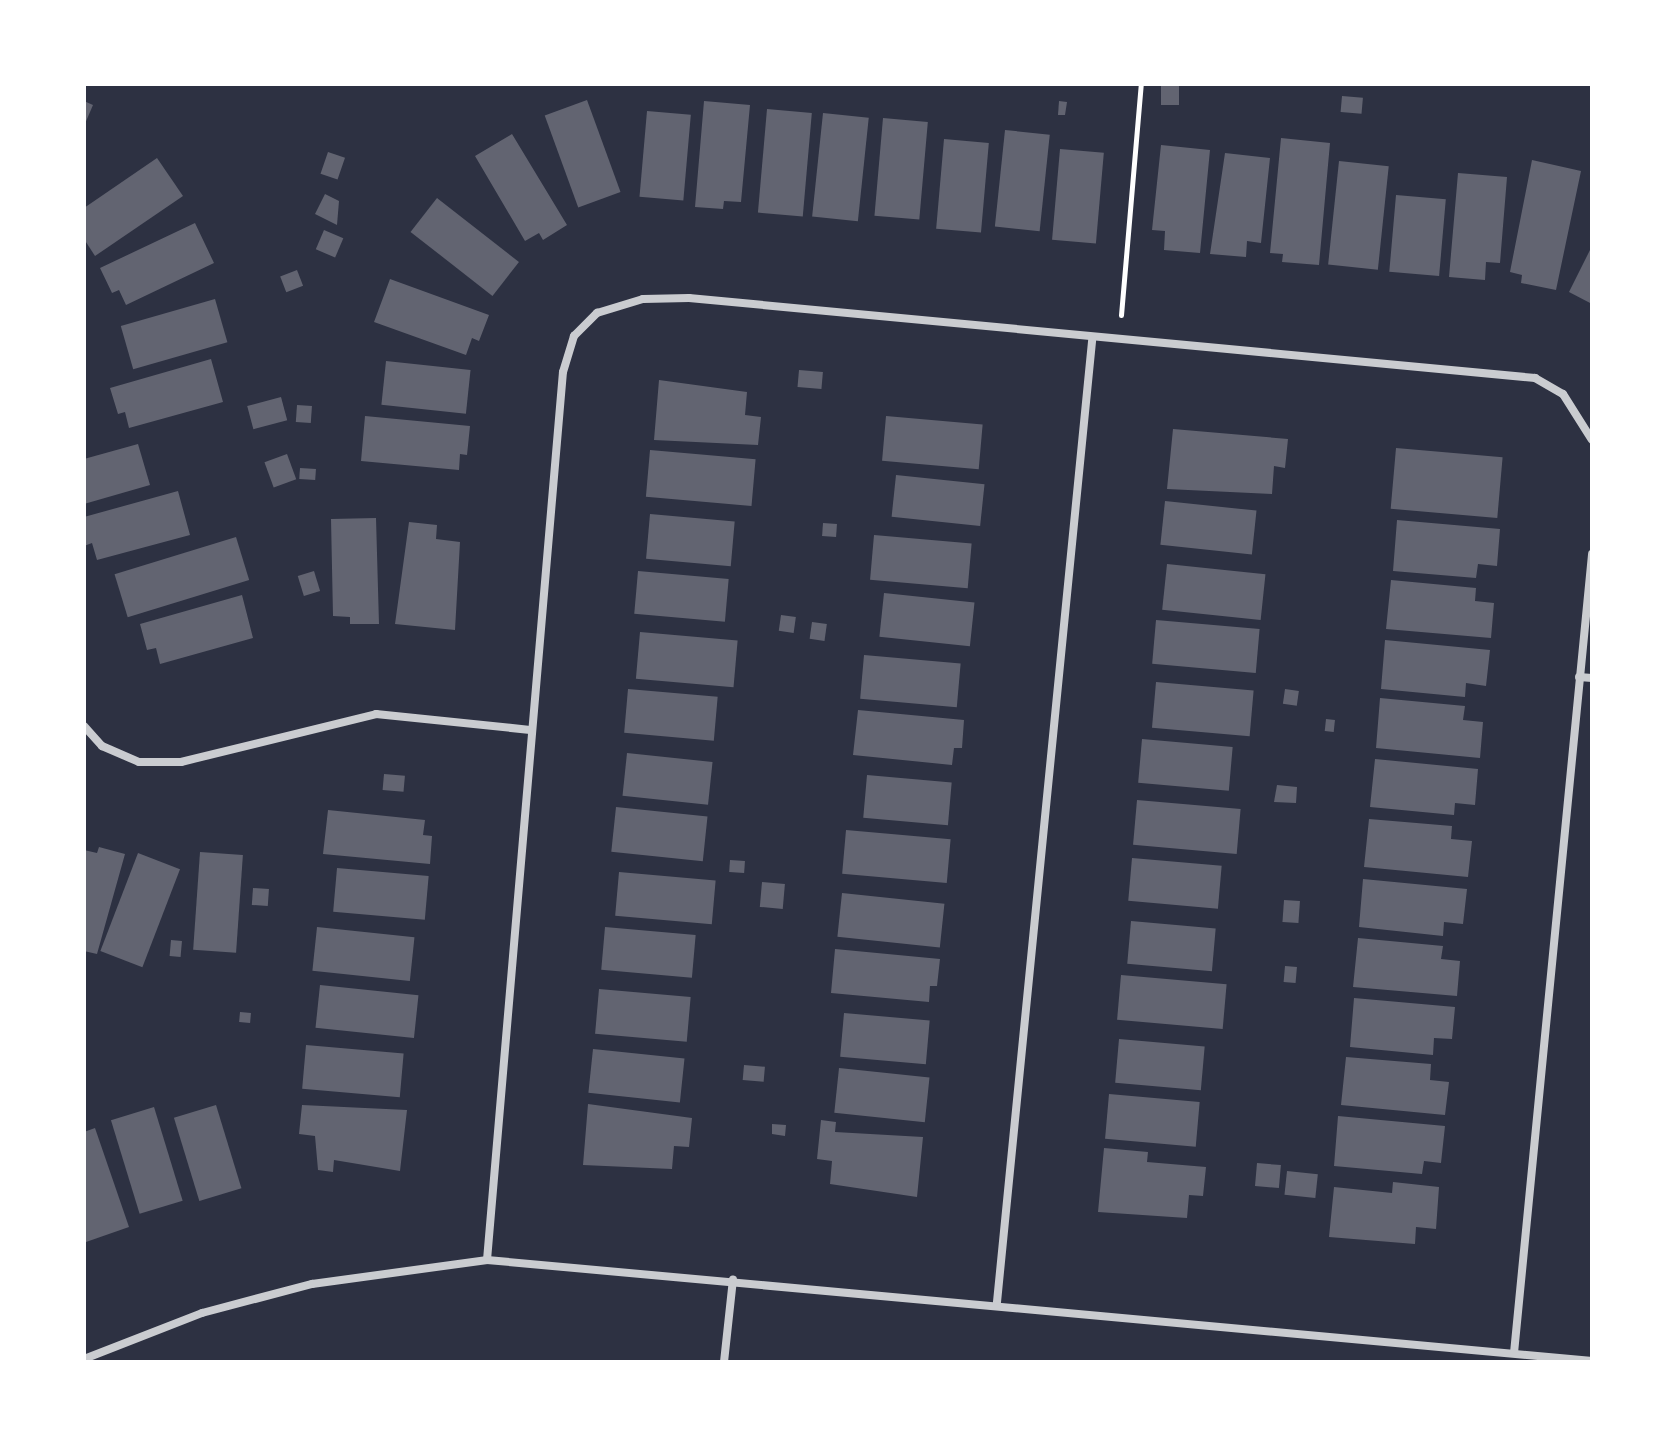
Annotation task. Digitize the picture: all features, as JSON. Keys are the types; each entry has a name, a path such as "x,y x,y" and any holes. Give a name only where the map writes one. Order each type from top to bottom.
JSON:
{"street":[{"path":"487,1260 563,372 574,336 597,313 643,299 689,298 1092,341 1535,378 1563,394 1592,440"},
{"path":"997,1302 1092,341"},
{"path":"1514,1353 1592,554"},
{"path":"1579,677 1592,678"},
{"path":"84,726 102,746 139,762 181,762 376,714 530,730"},
{"path":"84,1359 202,1313 312,1284 487,1260 997,1302 1592,1361"},
{"path":"724,1362 733,1279"}],"path":[{"path":"1119,343 1141,84"}],"building":[{"path":"1161,84 1179,84 1179,105 1161,105"},
{"path":"1342,96 1363,98 1362,114 1341,112"},
{"path":"587,100 621,192 578,207 545,115"},
{"path":"84,101 93,105 84,126"},
{"path":"704,101 750,105 741,202 724,201 723,209 695,207"},
{"path":"1059,101 1067,102 1065,115 1058,115"},
{"path":"767,109 812,113 803,217 758,213"},
{"path":"647,111 691,115 683,201 640,197"},
{"path":"823,113 869,118 858,221 812,216"},
{"path":"883,118 928,122 919,220 874,216"},
{"path":"1005,130 1050,135 1040,231 995,226"},
{"path":"512,134 567,225 543,240 539,233 525,241 475,156"},
{"path":"1281,138 1330,143 1319,265 1282,262 1283,254 1270,253"},
{"path":"944,139 989,143 981,233 936,229"},
{"path":"1161,145 1210,150 1200,253 1164,250 1165,231 1152,230"},
{"path":"1060,149 1104,153 1096,243 1052,240"},
{"path":"328,152 345,158 338,180 321,174"},
{"path":"1225,153 1270,158 1261,243 1247,241 1246,257 1210,254"},
{"path":"157,158 183,196 95,256 84,239 84,208"},
{"path":"1532,160 1581,171 1556,290 1521,283 1522,275 1510,272"},
{"path":"1339,161 1389,166 1378,270 1328,264"},
{"path":"1458,173 1507,177 1500,263 1486,262 1485,280 1449,277"},
{"path":"325,194 339,201 337,225 315,214"},
{"path":"1396,195 1446,199 1439,276 1389,272"},
{"path":"437,198 519,262 492,296 411,232"},
{"path":"195,223 214,263 126,305 119,290 112,293 100,268"},
{"path":"324,230 343,238 335,258 316,249"},
{"path":"1592,246 1592,304 1569,292"},
{"path":"297,270 303,286 286,292 280,276"},
{"path":"390,279 489,315 479,341 472,338 466,355 374,322"},
{"path":"215,299 227,342 133,369 121,326"},
{"path":"211,359 223,402 129,428 125,412 118,414 110,388"},
{"path":"386,361 471,370 466,414 381,405"},
{"path":"799,370 823,372 821,389 798,387"},
{"path":"659,380 747,392 745,415 761,417 758,445 654,440"},
{"path":"281,397 287,420 253,429 247,406"},
{"path":"297,405 312,406 311,423 296,422"},
{"path":"365,416 470,426 467,455 460,454 459,470 361,461"},
{"path":"886,416 983,424 979,469 882,461"},
{"path":"1173,429 1288,439 1285,468 1274,466 1272,494 1167,489"},
{"path":"138,444 150,485 84,504 84,459"},
{"path":"1396,448 1503,457 1497,518 1391,509"},
{"path":"650,450 756,459 752,506 646,497"},
{"path":"287,454 296,479 274,488 264,462"},
{"path":"300,468 316,469 315,480 299,479"},
{"path":"896,475 985,484 980,526 892,517"},
{"path":"178,491 190,535 97,560 92,543 84,546 84,517"},
{"path":"1165,501 1256,511 1252,554 1160,545"},
{"path":"650,514 735,521 731,566 646,559"},
{"path":"376,518 379,624 350,624 350,617 333,616 331,519"},
{"path":"1397,520 1500,529 1497,566 1478,564 1476,578 1393,571"},
{"path":"409,522 437,525 436,539 460,542 455,630 395,624"},
{"path":"823,523 837,524 836,537 822,536"},
{"path":"874,535 972,544 968,588 870,580"},
{"path":"236,537 249,580 128,617 115,574"},
{"path":"1167,564 1265,574 1261,620 1162,610"},
{"path":"314,571 320,591 304,596 298,576"},
{"path":"638,571 729,579 725,622 634,614"},
{"path":"1391,580 1476,588 1475,601 1494,603 1491,638 1386,629"},
{"path":"884,593 975,603 970,646 879,637"},
{"path":"242,595 253,638 160,664 156,648 147,650 140,624"},
{"path":"781,615 796,617 794,633 779,631"},
{"path":"1156,620 1260,629 1256,673 1152,664"},
{"path":"812,622 827,624 824,641 810,639"},
{"path":"640,632 738,641 734,687 636,679"},
{"path":"1385,640 1490,650 1486,686 1466,683 1465,697 1381,689"},
{"path":"864,655 961,663 957,707 860,699"},
{"path":"1156,682 1254,691 1250,736 1152,728"},
{"path":"628,689 718,697 714,741 624,733"},
{"path":"1285,689 1299,691 1297,706 1283,704"},
{"path":"1380,698 1465,706 1463,720 1483,722 1480,758 1376,748"},
{"path":"858,710 964,720 962,748 954,748 952,765 853,755"},
{"path":"1326,719 1335,720 1334,732 1325,731"},
{"path":"1142,739 1233,747 1229,791 1138,783"},
{"path":"627,753 713,762 708,805 623,796"},
{"path":"1375,759 1478,769 1475,805 1455,803 1454,815 1370,807"},
{"path":"384,774 405,776 404,792 383,790"},
{"path":"867,775 952,782 948,825 863,818"},
{"path":"1277,785 1297,787 1296,803 1274,802"},
{"path":"1137,800 1241,809 1237,854 1133,845"},
{"path":"616,807 707,817 703,861 611,852"},
{"path":"328,810 425,820 423,835 432,836 430,864 323,854"},
{"path":"1369,819 1452,826 1451,839 1472,841 1468,877 1364,867"},
{"path":"846,830 951,839 947,883 842,874"},
{"path":"99,847 125,854 97,954 84,951 84,850 97,853"},
{"path":"200,852 243,855 236,953 193,950"},
{"path":"138,853 180,869 142,967 100,951"},
{"path":"1132,858 1222,866 1218,909 1128,901"},
{"path":"730,860 745,861 744,873 729,872"},
{"path":"337,868 429,876 425,920 333,912"},
{"path":"619,872 716,880 712,924 615,916"},
{"path":"1363,879 1467,889 1463,924 1444,922 1443,936 1359,927"},
{"path":"762,882 785,884 783,909 760,907"},
{"path":"253,888 269,889 268,906 252,905"},
{"path":"842,893 944,904 940,948 837,937"},
{"path":"1284,900 1300,901 1298,923 1282,922"},
{"path":"1131,921 1216,928 1212,971 1127,964"},
{"path":"317,927 414,937 410,981 312,971"},
{"path":"605,927 696,935 692,978 601,970"},
{"path":"1358,938 1443,946 1441,959 1460,961 1457,996 1353,987"},
{"path":"171,940 182,941 181,957 170,956"},
{"path":"835,949 940,959 937,986 930,986 929,1002 831,993"},
{"path":"1285,966 1297,967 1296,983 1284,982"},
{"path":"1121,975 1227,984 1223,1029 1117,1020"},
{"path":"320,985 418,995 414,1038 316,1028"},
{"path":"599,989 691,997 687,1042 595,1034"},
{"path":"1354,998 1455,1007 1452,1039 1434,1038 1433,1055 1350,1047"},
{"path":"240,1012 251,1013 250,1023 239,1022"},
{"path":"844,1013 930,1020 926,1064 840,1057"},
{"path":"1119,1039 1205,1046 1201,1090 1115,1083"},
{"path":"306,1045 404,1054 400,1097 302,1089"},
{"path":"593,1049 684,1059 680,1102 588,1093"},
{"path":"1346,1057 1431,1064 1430,1080 1449,1082 1445,1115 1341,1105"},
{"path":"744,1065 765,1067 764,1082 743,1080"},
{"path":"839,1068 930,1078 925,1122 834,1113"},
{"path":"1109,1094 1200,1102 1196,1147 1105,1139"},
{"path":"588,1104 692,1118 689,1147 674,1146 672,1169 583,1165"},
{"path":"216,1105 241,1188 199,1201 174,1118"},
{"path":"302,1105 407,1110 400,1171 334,1160 333,1172 318,1170 315,1136 299,1134"},
{"path":"154,1107 183,1201 140,1214 111,1120"},
{"path":"1338,1116 1445,1126 1441,1163 1424,1161 1422,1174 1334,1166"},
{"path":"821,1120 836,1122 835,1132 923,1137 917,1197 830,1184 832,1161 817,1159"},
{"path":"772,1124 786,1125 785,1136 772,1134"},
{"path":"95,1128 129,1227 86,1242 84,1132"},
{"path":"1104,1148 1148,1152 1147,1162 1206,1167 1203,1196 1189,1195 1187,1218 1098,1212"},
{"path":"1257,1163 1281,1165 1279,1188 1255,1186"},
{"path":"1287,1171 1318,1174 1315,1198 1284,1195"},
{"path":"1393,1182 1439,1187 1436,1229 1416,1227 1415,1244 1329,1237 1334,1187 1392,1193"}]}
